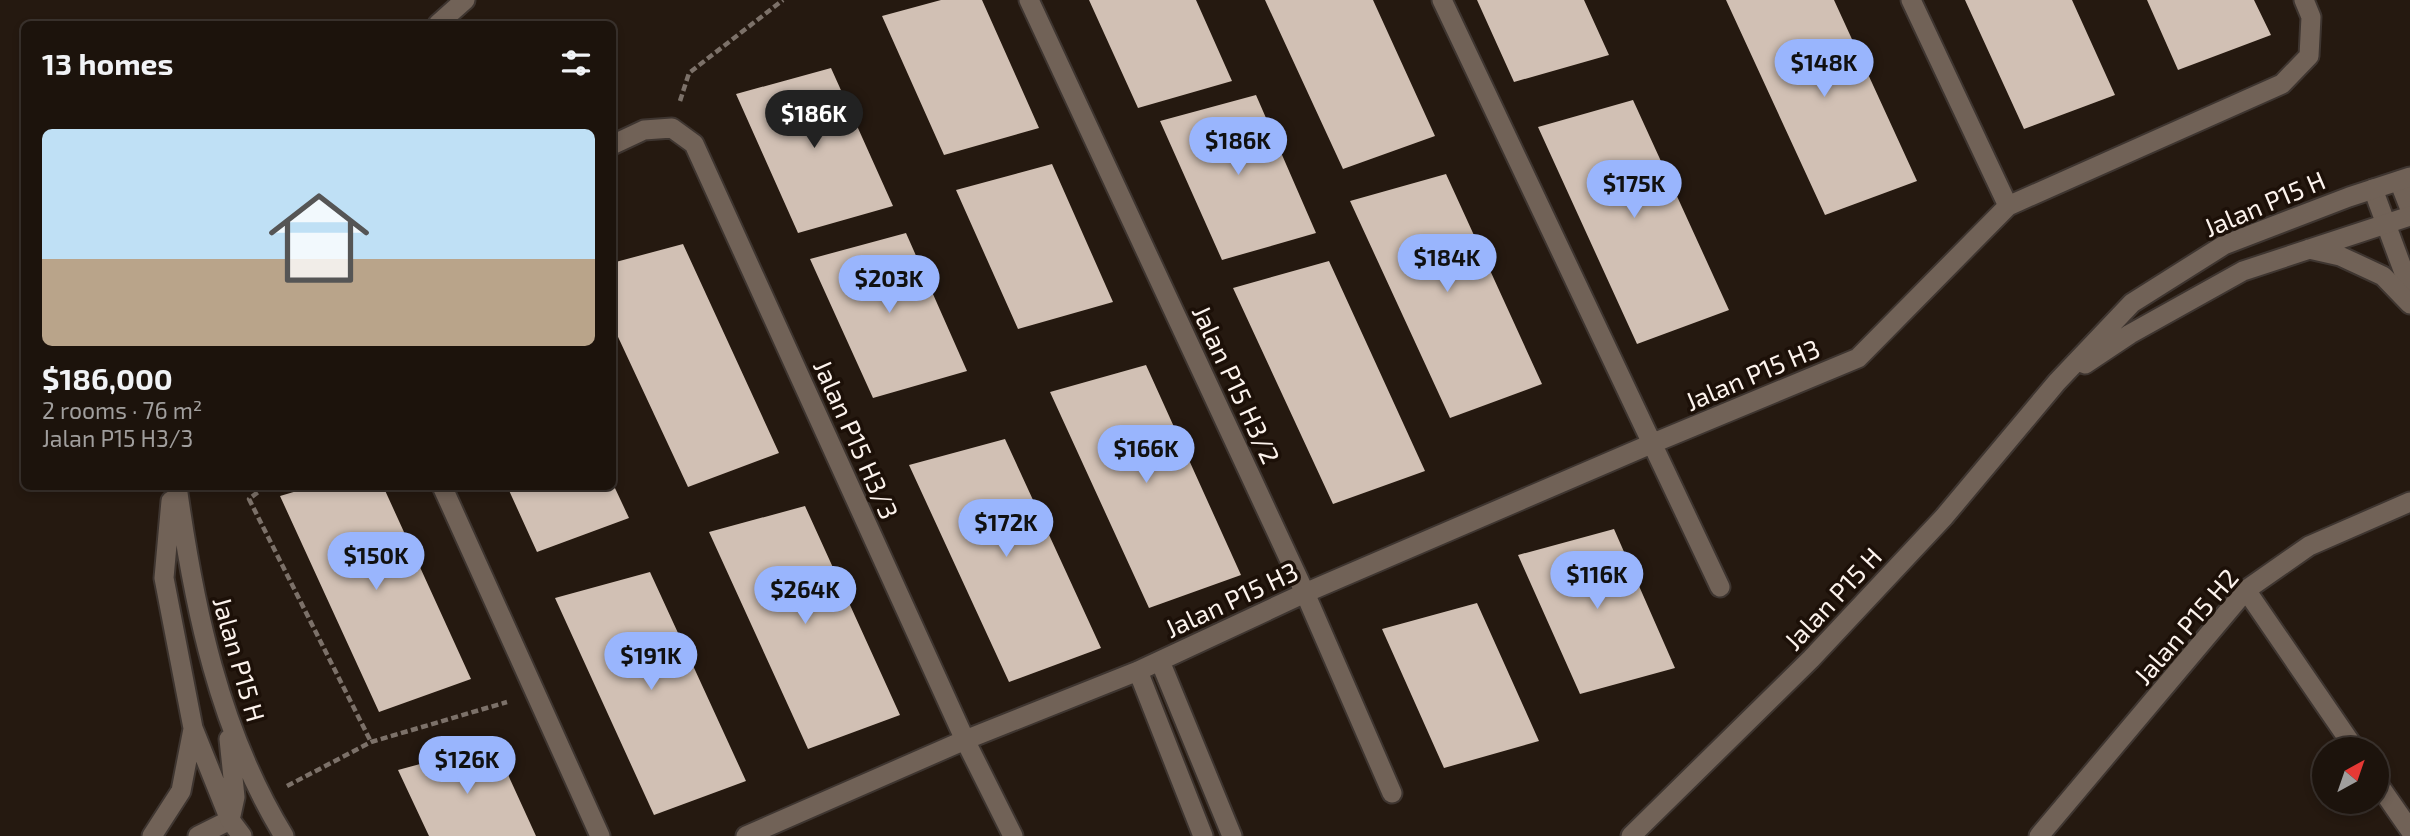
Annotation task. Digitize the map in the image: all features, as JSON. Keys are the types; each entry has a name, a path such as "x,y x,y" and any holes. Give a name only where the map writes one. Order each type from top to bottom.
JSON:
{"street":[{"path":"441,21 465,0"},
{"name":"Jalan P15 H3/2","path":"1029,0 1305,593 1392,793"},
{"path":"1442,0 1720,587"},
{"path":"1911,0 2008,206"},
{"name":"Jalan P15 H3","path":"746,836 965,740 1138,671 1305,593 1858,358 2008,206 2282,84 2309,56 2311,17 2304,0"},
{"path":"616,143 644,130 672,128"},
{"name":"Jalan P15 H3/3","path":"672,128 694,144 965,740 1013,836"},
{"path":"2404,179 2410,209"},
{"name":"Jalan P15 H","path":"1631,836 1820,649 1944,517 2057,382 2132,303 2224,245 2404,179"},
{"path":"2372,189 2410,289"},
{"name":"Jalan P15 H","path":"2057,382 2130,334 2243,271 2410,216"},
{"path":"2309,249 2340,256 2383,276 2410,304"},
{"name":"Jalan P15 H","path":"174,490 164,578 193,728 236,828"},
{"name":"Jalan P15 H","path":"175,490 190,576 227,720 261,799 284,836"},
{"path":"444,490 600,836"},
{"name":"Jalan P15 H2","path":"2039,836 2246,590 2309,546 2410,502"},
{"path":"2246,590 2347,737"},
{"name":"Jalan P15 H3","path":"1160,660 1232,836"},
{"path":"1138,671 1203,836"},
{"path":"227,720 236,828"},
{"path":"152,836 181,791 193,728"},
{"path":"2389,800 2410,830"},
{"path":"198,836 236,828 259,836"}],"path":[{"path":"672,128 689,73 783,0"},
{"path":"261,490 249,499 371,742"},
{"path":"261,799 371,742 536,693"}],"building":[{"path":"941,0 982,0 1039,128 944,155 882,16"},
{"path":"1089,0 1196,0 1232,81 1138,108"},
{"path":"1265,0 1373,0 1435,136 1343,169"},
{"path":"1477,0 1584,0 1609,55 1514,82"},
{"path":"1726,0 1834,0 1917,181 1825,215"},
{"path":"1965,0 2072,0 2115,95 2024,129"},
{"path":"2147,0 2254,0 2271,35 2178,70"},
{"path":"831,68 893,206 798,233 736,94"},
{"path":"1256,95 1316,233 1222,260 1160,121"},
{"path":"1633,100 1729,310 1637,344 1538,127"},
{"path":"1052,164 1113,302 1018,329 956,190"},
{"path":"1446,174 1542,384 1450,418 1350,201"},
{"path":"906,233 967,371 873,398 810,259"},
{"path":"683,244 779,453 688,487 616,333 616,262"},
{"path":"1329,261 1425,471 1333,504 1233,288"},
{"path":"1146,365 1241,575 1149,608 1050,392"},
{"path":"1005,439 1101,648 1009,682 909,465"},
{"path":"300,490 385,490 471,679 379,712 280,496"},
{"path":"509,490 616,490 629,518 537,552"},
{"path":"805,506 900,715 808,749 709,532"},
{"path":"1614,529 1675,668 1580,694 1518,555"},
{"path":"650,572 746,781 654,815 555,598"},
{"path":"1477,603 1539,741 1444,768 1382,629"},
{"path":"494,744 536,836 429,836 398,770"}]}
